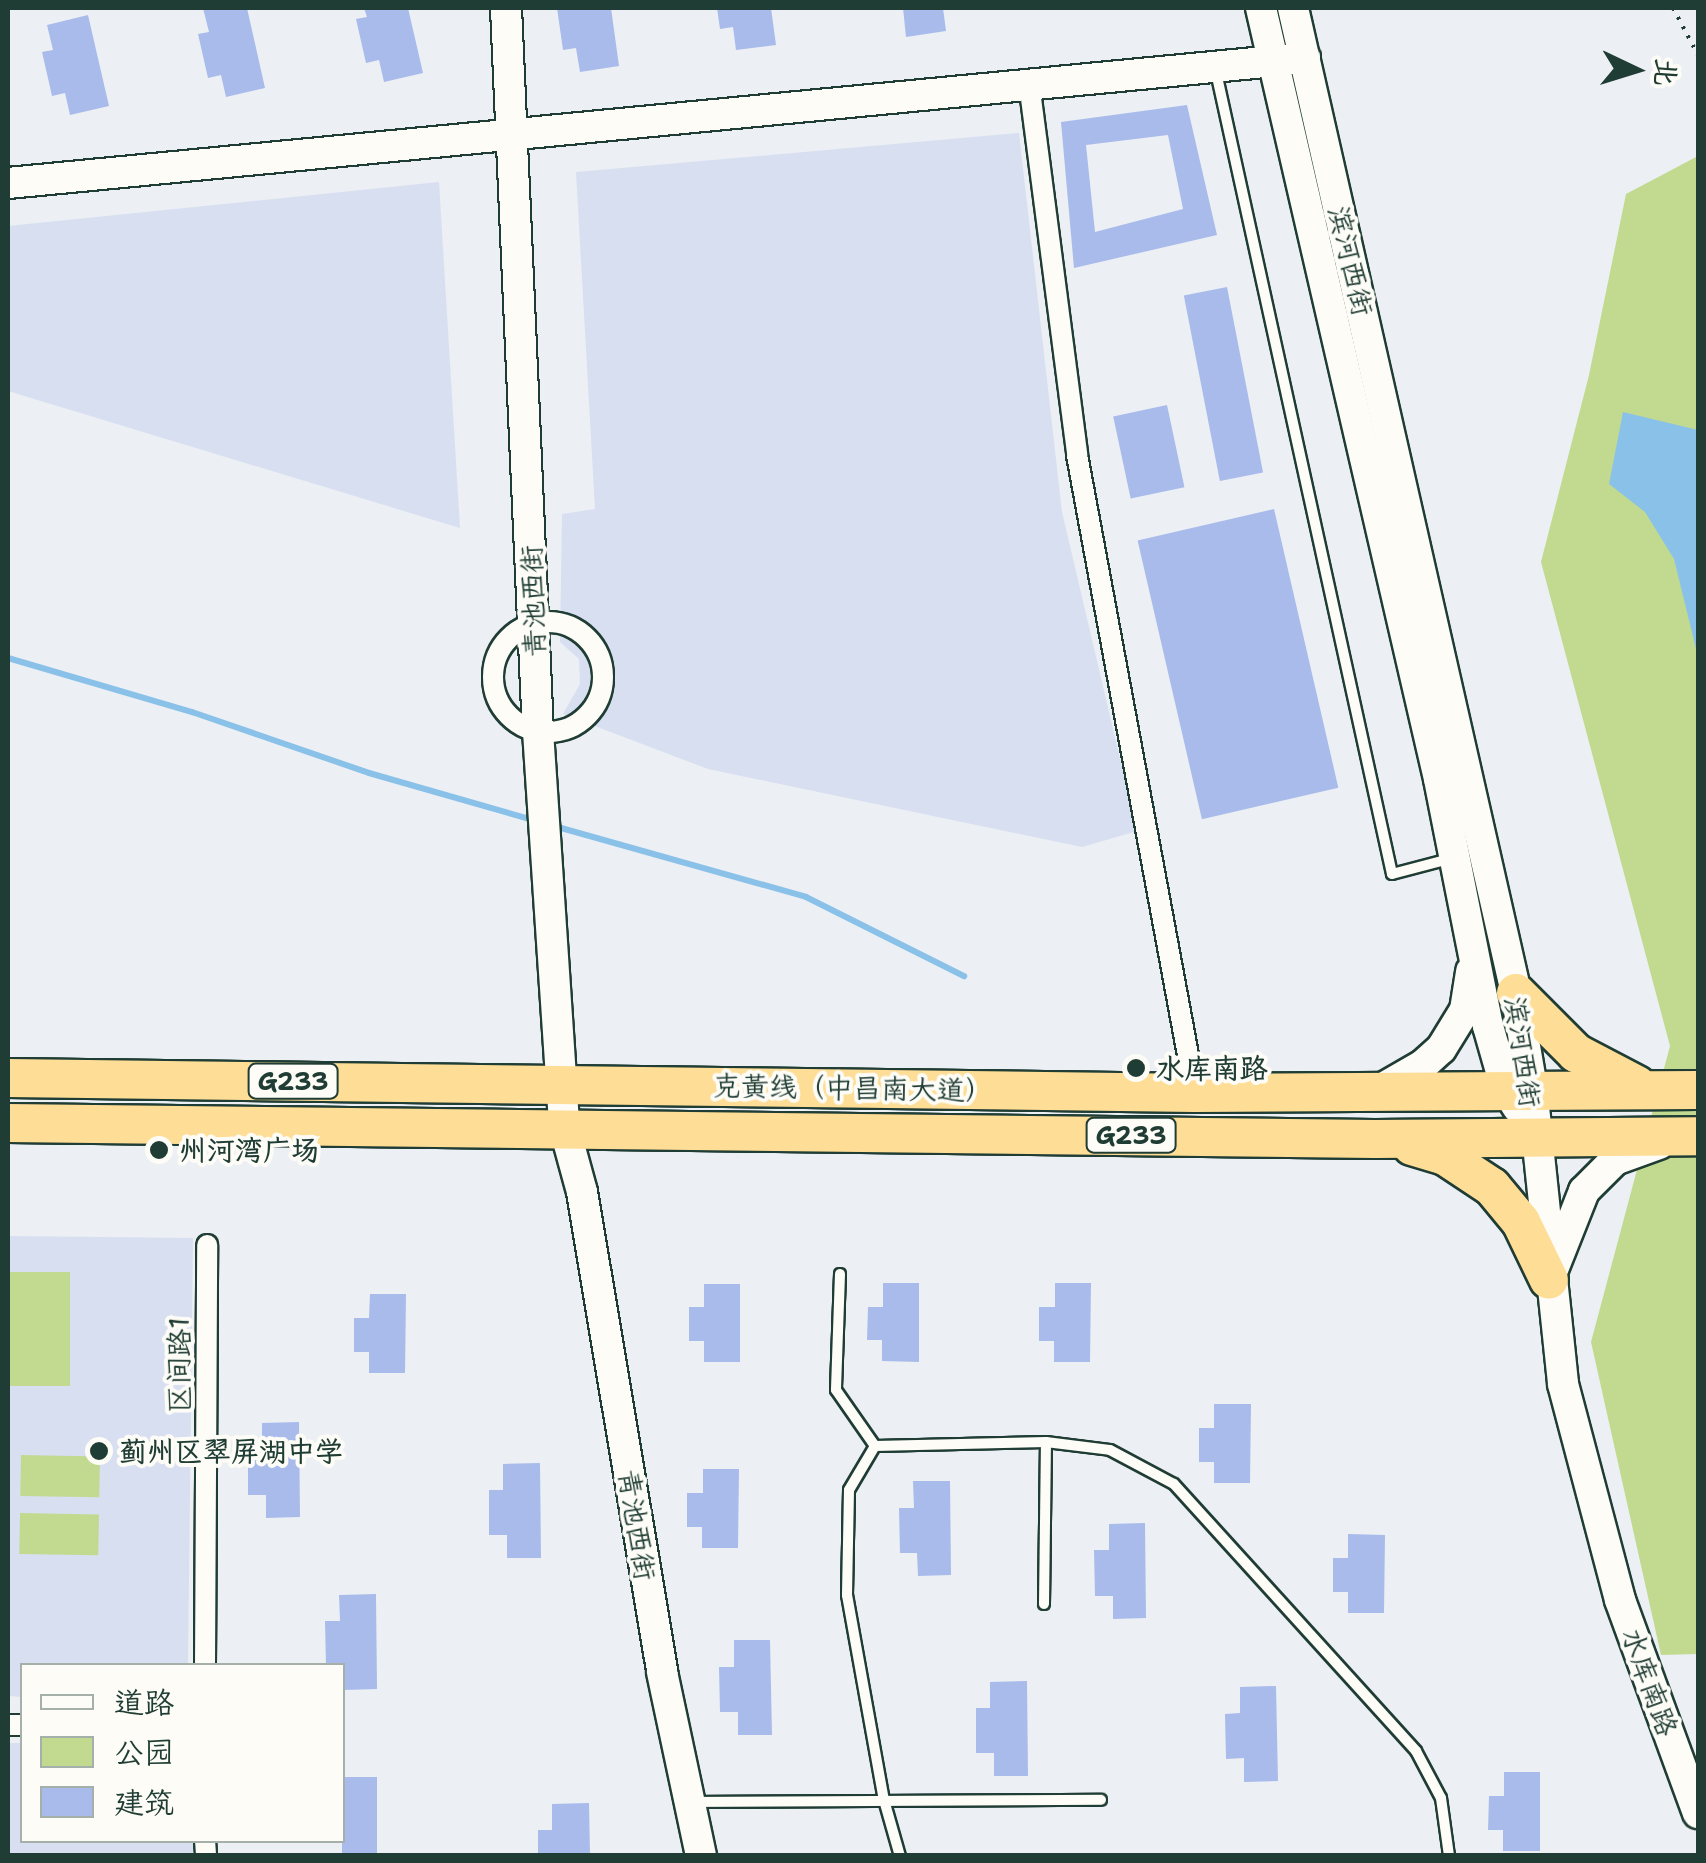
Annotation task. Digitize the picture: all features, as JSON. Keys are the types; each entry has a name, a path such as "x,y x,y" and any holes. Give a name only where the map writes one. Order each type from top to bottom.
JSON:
{"highway":[{"path":"1516,993 1576,1053 1649,1090"},
{"name":"克黄线（中昌南大道）","path":"8,1078 1194,1093 1519,1088 1698,1090"},
{"name":"克黄线（中昌南大道）","path":"8,1123 572,1126 1375,1139 1698,1136"},
{"path":"1375,1139 1445,1156 1492,1186 1521,1222 1549,1280"}],"main road":[{"name":"青池西街","path":"506,8 520,135"},
{"name":"青池西街","path":"519,8 520,135 541,623 572,1126 662,1672 700,1856"},
{"name":"滨河西街","path":"1262,8 1456,858 1472,943 1535,1136"},
{"name":"滨河西街","path":"1294,8 1516,993 1519,1088"},
{"path":"8,184 1305,58"},
{"path":"1376,1092 1423,1065 1456,1030 1470,989 1472,943"},
{"name":"水库南路","path":"1535,1136 1563,1384 1620,1600 1698,1813"},
{"path":"1549,1280 1573,1212 1600,1172 1637,1149 1698,1136"}],"street":[{"path":"1029,83 1077,455 1194,1093"},
{"path":"541,623 576,628 589,640 604,672 595,706 583,720 547,731 515,722 502,708 493,672 508,639 541,623"},
{"name":"区间路1","path":"206,1663 208,1244"}],"lane":[{"path":"1214,66 1392,874 1456,858"},
{"path":"840,1274 836,1390 875,1446"},
{"path":"875,1446 1046,1442 1110,1450 1174,1484 1223,1532 1416,1752 1441,1798 1449,1856"},
{"path":"1044,1604 1046,1442"},
{"path":"875,1446 850,1490 847,1595 884,1800 900,1856"},
{"path":"690,1802 1101,1800"}],"path":[{"path":"1674,8 1698,55"}],"shaded area":[{"path":"1019,133 1062,512 1137,831 1082,847 708,769 563,714 580,684 579,659 560,642 562,514 595,509 576,172"},
{"path":"439,182 460,528 8,391 8,226"},
{"name":"蓟州区翠屏湖中学","path":"8,1236 193,1238 188,1663 20,1663 20,1697 8,1696"},
{"path":"8,1743 20,1743 20,1843 198,1843 197,1855 8,1856"}],"green space":[{"path":"1698,156 1698,1654 1661,1655 1591,1342 1670,1046 1541,562 1589,375 1626,194"},
{"path":"8,1272 70,1272 70,1386 8,1386"},
{"path":"21,1455 100,1456 99,1497 20,1496"},
{"path":"20,1513 99,1514 98,1555 19,1554"}],"water":[{"path":"1623,412 1698,430 1698,657 1674,559 1645,512 1609,484"}],"building":[{"path":"203,8 247,8 265,88 226,97 221,75 208,78 198,34 209,32"},
{"path":"364,8 408,8 423,73 384,82 379,60 366,63 356,19 367,17"},
{"path":"557,8 611,8 619,66 580,72 576,48 563,50"},
{"path":"717,8 771,8 776,45 736,50 733,27 720,29"},
{"path":"903,8 943,8 946,31 906,37"},
{"path":"88,15 109,106 70,115 65,93 52,96 42,52 53,50 47,25"},
{"path":"1187,105 1217,235 1074,268 1061,122","holes":["1168,135 1183,209 1095,232 1086,145"]},
{"path":"1227,287 1263,473 1220,481 1184,295"},
{"path":"1167,405 1184,487 1131,499 1113,416"},
{"path":"1274,509 1338,788 1202,819 1138,540"},
{"path":"883,1283 919,1283 919,1362 882,1361 882,1340 867,1340 868,1307 883,1307"},
{"path":"1055,1283 1091,1283 1090,1362 1054,1362 1054,1341 1039,1341 1039,1307 1055,1307"},
{"path":"704,1284 740,1284 740,1362 704,1362 704,1341 689,1341 689,1307 704,1307"},
{"path":"370,1294 406,1294 405,1373 369,1373 369,1352 354,1352 354,1318 369,1318"},
{"path":"1214,1404 1251,1404 1250,1483 1214,1483 1214,1462 1199,1462 1199,1428 1214,1428"},
{"path":"299,1422 300,1517 266,1518 266,1495 248,1495 248,1449 262,1449 262,1423"},
{"path":"540,1463 541,1558 507,1558 507,1535 489,1535 489,1490 503,1490 503,1464"},
{"path":"703,1469 739,1469 738,1548 702,1548 702,1527 687,1527 687,1493 703,1493"},
{"path":"913,1481 950,1481 951,1575 918,1576 917,1553 900,1553 899,1508 914,1508"},
{"path":"1145,1523 1146,1618 1113,1619 1113,1596 1095,1596 1094,1550 1109,1550 1109,1524"},
{"path":"1348,1534 1385,1535 1384,1613 1348,1613 1348,1592 1333,1592 1333,1558 1348,1558"},
{"path":"376,1594 377,1689 345,1690 345,1663 326,1663 325,1621 340,1621 339,1595"},
{"path":"734,1640 770,1640 772,1735 738,1735 738,1712 720,1712 719,1667 734,1667"},
{"path":"1027,1681 1028,1776 994,1776 994,1753 976,1753 976,1708 990,1708 990,1682"},
{"path":"1276,1686 1278,1781 1244,1782 1244,1758 1226,1759 1225,1714 1240,1713 1240,1687"},
{"path":"1504,1772 1540,1772 1540,1851 1503,1851 1503,1830 1488,1830 1489,1796 1504,1796"},
{"path":"345,1777 377,1777 377,1856 342,1856"},
{"path":"589,1803 590,1856 538,1856 538,1830 552,1830 552,1804"}],"waterway":[{"path":"8,658 192,712 369,773 533,820"},
{"path":"554,826 806,897 964,976"}],"place":[{"name":"水库南路","path":"1136,1068"},
{"name":"州河湾广场","path":"159,1150"},
{"name":"蓟州区翠屏湖中学","path":"99,1451"}]}
